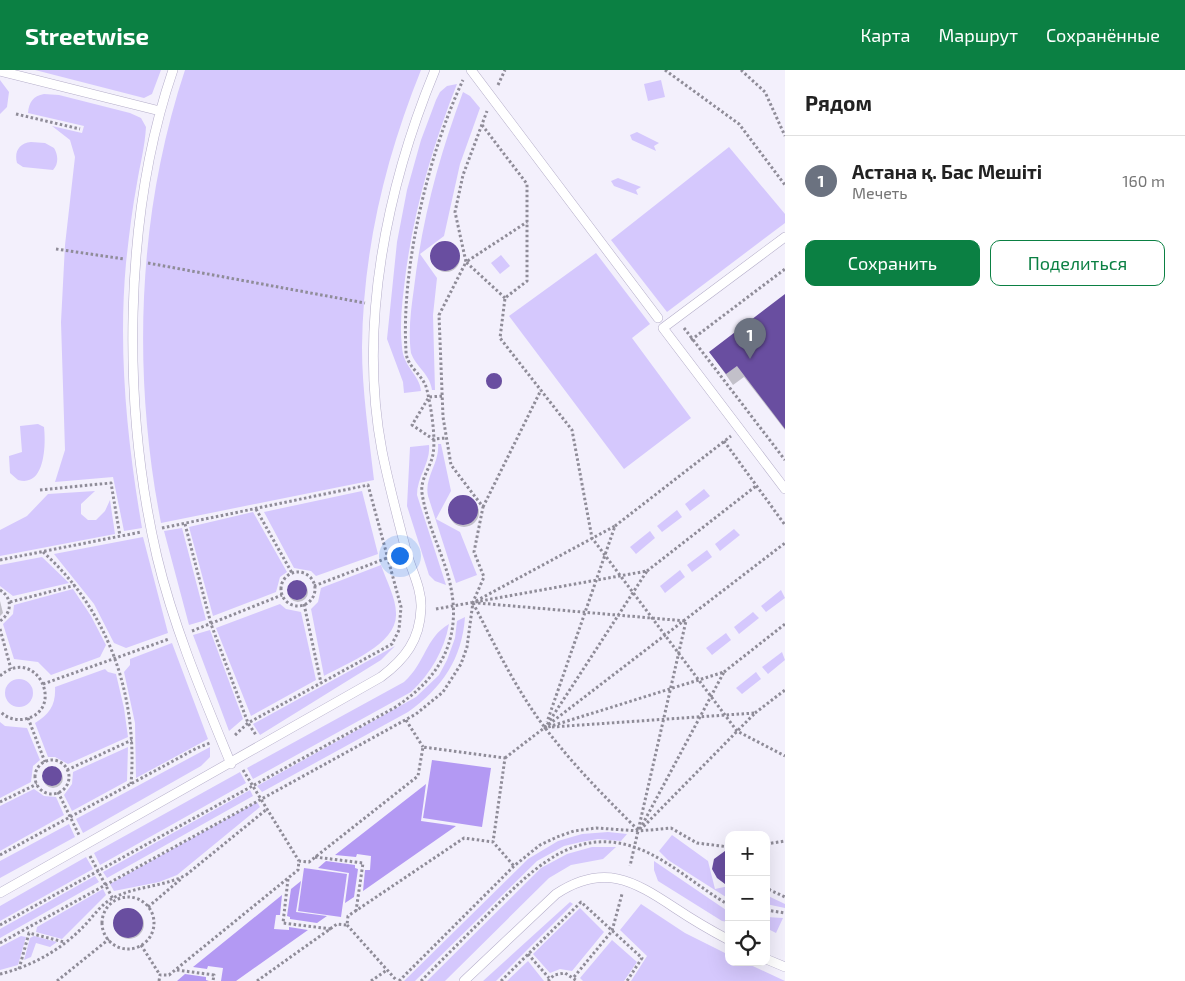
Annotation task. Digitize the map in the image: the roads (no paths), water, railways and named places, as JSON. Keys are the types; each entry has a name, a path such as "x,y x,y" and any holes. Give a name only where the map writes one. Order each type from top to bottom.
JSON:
{"lane":[{"path":"173,70 160,111 144,192 136,261 134,330 137,428 157,558 179,630 231,764"},
{"path":"0,893 231,764 381,677 405,657 413,644 418,630 421,604 392,500 381,448 375,387 377,306 384,240 394,190 407,145 435,70"},
{"path":"471,70 658,318"},
{"path":"0,71 160,111"},
{"path":"785,236 663,328 785,489"},
{"path":"464,981 556,894 571,885 602,876 631,882 646,889 704,927 725,938"},
{"path":"770,961 785,967"}],"place":[{"name":"Астана қ. Бас Мешіті","path":"750,359"}]}
